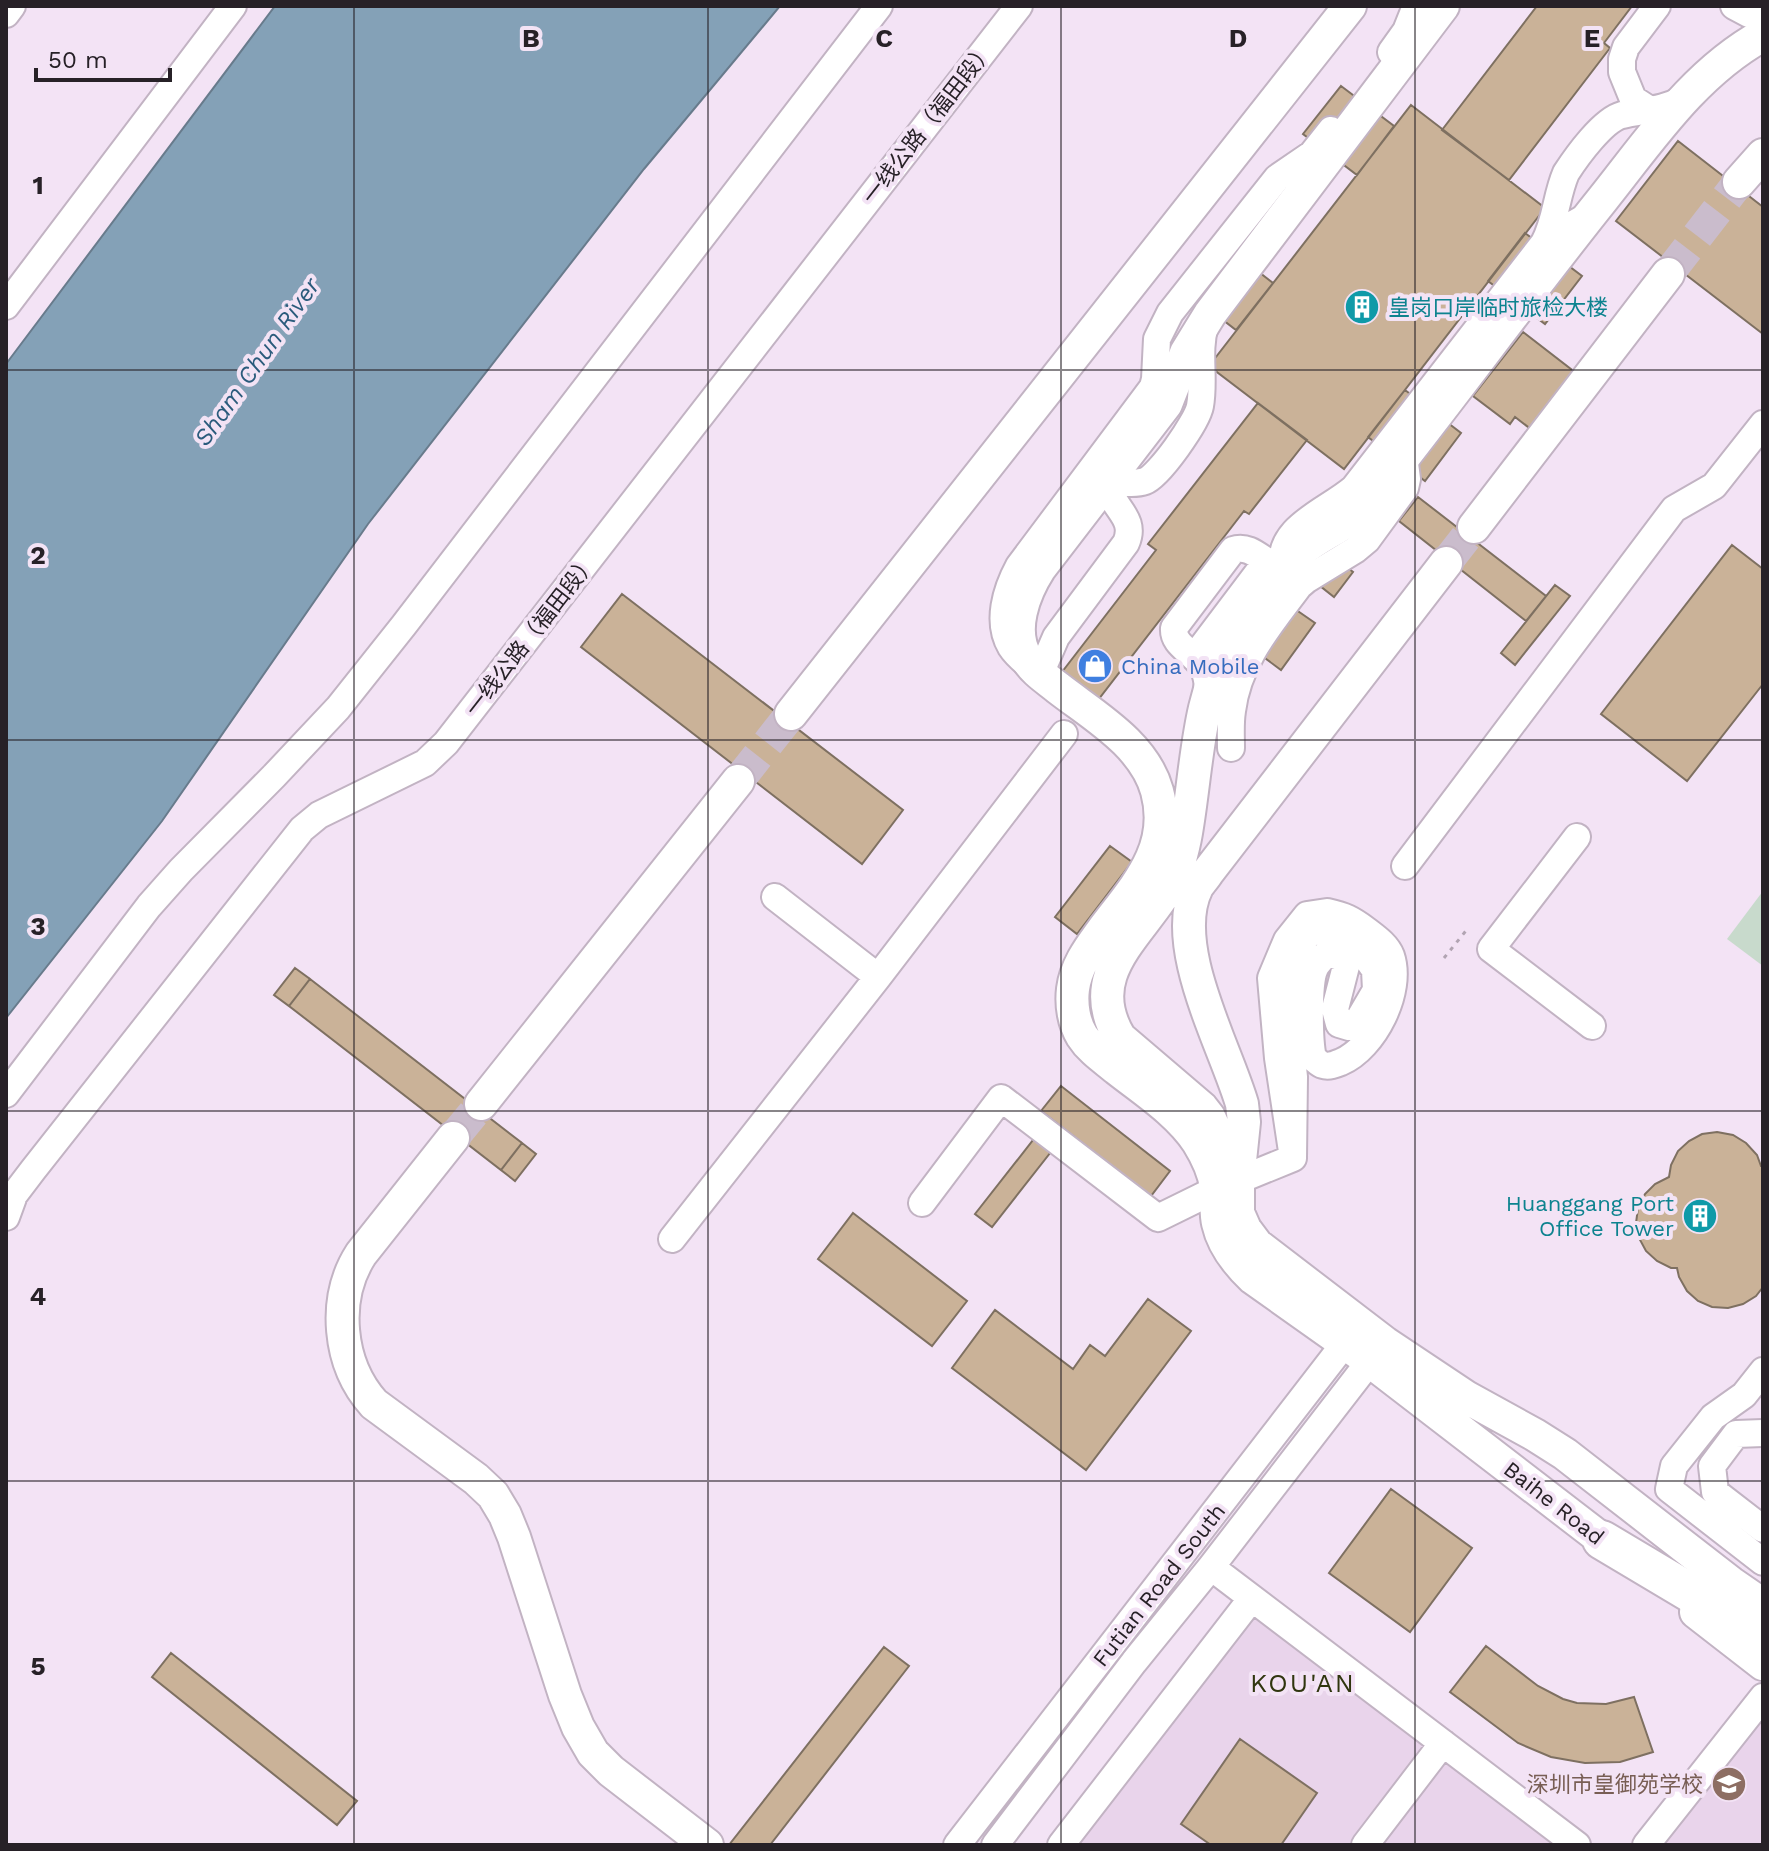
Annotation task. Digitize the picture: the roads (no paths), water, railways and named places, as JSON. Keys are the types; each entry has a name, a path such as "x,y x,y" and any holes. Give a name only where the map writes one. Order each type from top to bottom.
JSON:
{"highway":[{"path":"1602,1540 1763,1636"}],"main road":[{"path":"791,714 1350,6"},
{"path":"1227,1184 1214,1175 1205,1153 1182,1121 1097,1053 1076,1024 1073,999 1077,972 1089,949 1147,869 1159,839 1161,808 1152,776 1135,752 1027,660 1020,644 1019,623 1032,580 1166,404 1186,353 1210,314 1443,6"},
{"path":"1227,1184 1209,1117 1192,1098 1120,1038 1108,1008 1109,984 1117,959 1169,886 1180,859 1207,695 1218,664 1274,566 1292,559 1353,516 1378,490 1591,213 1683,99 1720,64 1763,35"},
{"path":"1739,182 1763,155"},
{"path":"1474,527 1668,274"},
{"path":"1365,1343 1253,1278 1241,1267 1223,1239 1216,1209 1243,1141 1242,1104 1201,991 1190,940 1192,904 1197,887 1446,563"},
{"path":"481,1104 738,781"},
{"path":"453,1138 353,1268 343,1318 347,1357 353,1374 374,1404 493,1495 514,1537 565,1695 593,1753 611,1771 707,1845"},
{"name":"Baihe Road","path":"1365,1343 1602,1540 1763,1664"},
{"name":"Baihe Road","path":"1365,1343 1565,1454 1763,1605"}],"street":[{"path":"6,14 12,6"},
{"path":"6,306 233,6"},
{"path":"6,1094 160,894 338,708 879,6"},
{"name":"一线公路（福田段）","path":"6,1217 14,1195 33,1170 302,829 319,815 425,763 446,743 1019,6"},
{"path":"1108,481 1111,497 1129,524 1129,537 1056,637 1040,674 1016,654 1004,629 1008,592 1019,566 1153,387 1157,339 1170,313 1277,178 1312,154 1399,41 1416,6"},
{"path":"1650,110 1633,99 1622,72 1622,59 1626,47 1657,6"},
{"path":"1734,6 1749,14 1763,15"},
{"path":"1207,695 1207,678 1202,665 1178,643 1173,632 1233,550 1245,548 1274,566 1282,558 1291,536 1305,522 1346,496 1544,243 1552,229 1562,182 1607,122 1622,115 1665,107 1683,99"},
{"path":"1544,243 1591,213"},
{"path":"1405,866 1674,509 1714,486 1763,424"},
{"path":"1231,748 1231,711 1241,673 1254,646 1299,586 1367,540 1405,488 1404,456"},
{"path":"672,1239 1064,734"},
{"path":"1577,837 1491,949 1592,1026"},
{"path":"775,897 878,977"},
{"path":"1327,912 1348,916 1376,937 1390,953 1394,967 1393,983 1386,1014 1367,1043 1347,1059 1334,1065 1323,1065 1313,1058 1311,1049 1310,1011 1314,969 1327,953 1340,957 1346,966 1335,1009 1339,1024 1349,1027 1359,1019 1376,990 1375,970 1358,946 1341,933 1322,927 1306,936 1290,971 1286,1003 1294,1077 1293,1158 1278,1058 1271,978 1287,940 1307,915 1327,912"},
{"path":"922,1203 1001,1098 1158,1218 1227,1184 1293,1158"},
{"name":"Futian Road South","path":"1007,1841 1134,1662 1211,1567 1365,1343"},
{"name":"Futian Road South","path":"957,1845 1365,1343"},
{"path":"1763,1371 1744,1395 1713,1417 1674,1466 1669,1489 1763,1562"},
{"path":"1763,1433 1736,1434 1712,1466 1715,1492 1763,1529"},
{"path":"1211,1567 1577,1845"},
{"path":"1061,1845 1252,1598"},
{"path":"1646,1845 1763,1697"},
{"path":"1365,1845 1443,1743"},
{"path":"981,1814 1007,1841"}],"water":[{"name":"Sham Chun River","path":"275,6 780,6 644,169 368,524 162,821 6,1018 6,364"}],"tunnel":[{"path":"1668,274 1739,182"},
{"path":"1446,563 1474,527"},
{"path":"738,781 791,714"},
{"path":"453,1138 481,1104"}],"place":[{"name":"皇岗口岸临时旅检大楼","path":"1362,307"},
{"name":"China Mobile","path":"1095,666"},
{"name":"Huanggang Port Office Tower","path":"1700,1216"},
{"name":"深圳市皇御苑学校","path":"1729,1784"}],"district":[{"name":"KOU'AN","path":"1303,1683"}]}
